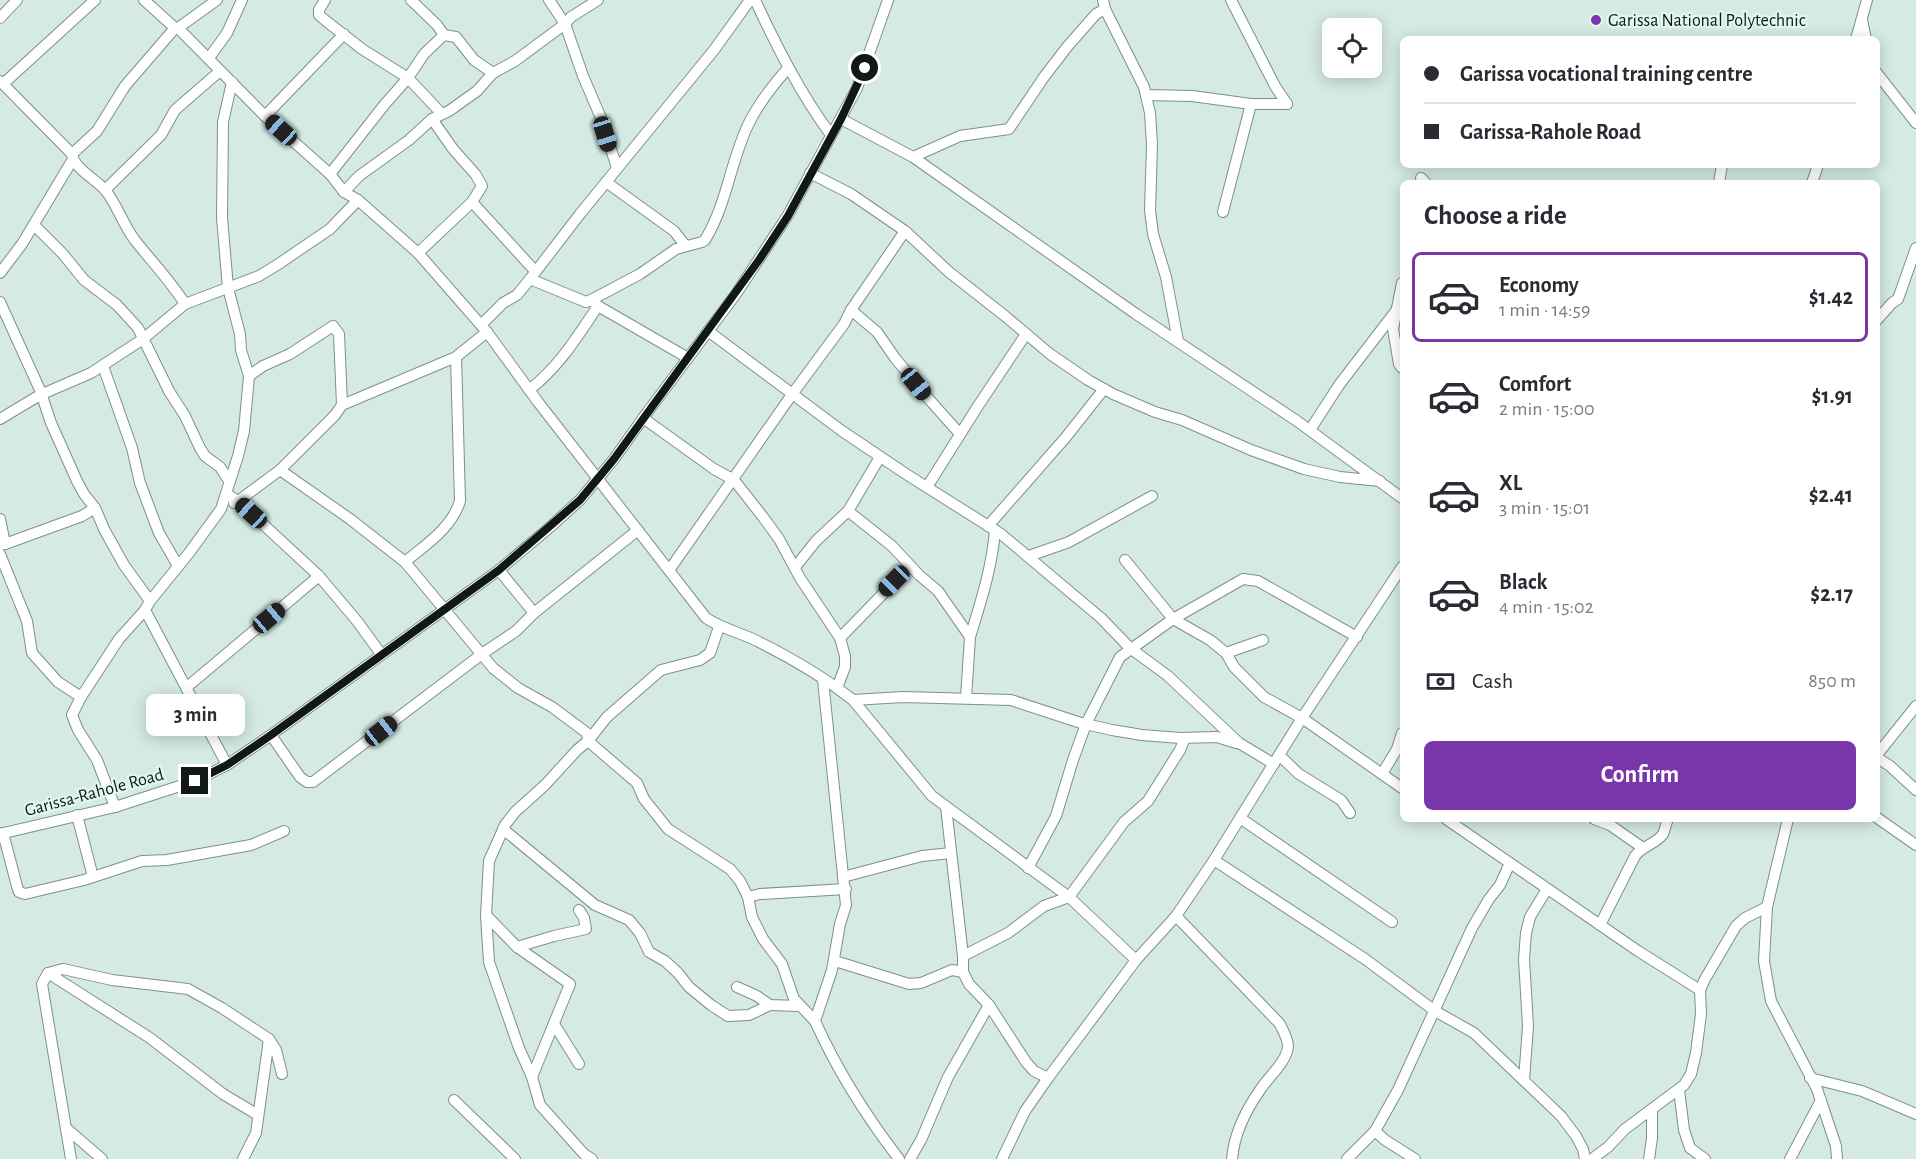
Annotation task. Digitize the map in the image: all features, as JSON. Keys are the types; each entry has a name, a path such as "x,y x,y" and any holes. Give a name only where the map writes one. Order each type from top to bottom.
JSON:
{"street":[{"path":"0,18 17,0"},
{"path":"95,0 2,83 105,190 132,237 174,285 185,304"},
{"path":"144,0 177,28 265,116 330,174 344,192 358,200 418,253 484,328 529,390 706,618 719,627 760,642 837,688 852,700 932,796 1069,897 1136,960"},
{"path":"0,273 34,225 72,156 97,131 125,86 177,28 218,0"},
{"path":"209,58 227,33 242,0"},
{"path":"325,0 319,10 319,15 362,49 408,78 436,116 453,149 476,175 482,186 472,202 418,253"},
{"path":"411,0 444,35 456,37 474,60 493,73"},
{"path":"549,0 565,24 601,118 617,168"},
{"path":"344,192 359,176 409,140 436,116 449,111 477,91 493,73 514,61 565,24 571,16 598,0"},
{"path":"221,509 238,501 280,470 335,415 342,405 456,357 484,328 503,303 517,295 707,58 750,0"},
{"path":"755,0 788,68 813,111 831,135"},
{"name":"Garissa-Rahole Road","path":"2,833 115,807 195,781 227,765 499,570 580,500 736,294 788,216 857,88 888,0"},
{"path":"1146,95 1192,96 1251,104 1287,104 1275,86 1231,0"},
{"path":"1857,36 1867,0"},
{"path":"913,157 960,136 1009,129 1044,77 1103,5 1146,95 1150,113 1152,145 1150,210 1153,234 1166,277 1178,340"},
{"path":"1861,16 1865,36"},
{"path":"265,116 344,34"},
{"path":"330,174 408,78 424,54 444,35"},
{"path":"529,390 546,377 562,359 594,303 676,249 702,242 718,215 748,126 773,86 788,68"},
{"path":"105,190 160,135 175,111 220,71"},
{"path":"1880,77 1916,123"},
{"path":"115,807 97,759 72,715 81,697 119,639 221,509 244,431 249,376 228,288 222,218 223,122 232,82"},
{"path":"1224,212 1251,104"},
{"path":"841,119 913,157 1136,314 1310,430 1400,496"},
{"path":"810,173 851,194 906,231 949,272 1050,354 1104,389 1131,402 1304,469 1340,477 1381,481"},
{"path":"606,182 674,231 685,245"},
{"path":"0,419 40,395 103,366 143,339 185,304 259,276 277,265 330,229 358,200"},
{"path":"472,202 532,275 586,302 594,303 688,358"},
{"path":"34,225 63,254 84,280 117,305 138,328 200,448 229,481"},
{"path":"669,569 844,324 851,310 906,231"},
{"path":"1880,316 1898,299 1916,248"},
{"path":"0,302 40,390 40,395 77,482 95,508 105,531 147,605 227,765"},
{"path":"1310,430 1339,385 1400,306"},
{"path":"1400,306 1393,329 1400,365"},
{"path":"851,310 878,332 920,389 960,434"},
{"path":"249,376 263,366 290,354 333,326 339,334 342,405"},
{"path":"708,332 880,457 992,528 1029,556 1101,618 1130,648 1168,676 1239,743"},
{"path":"927,487 1026,334"},
{"path":"405,562 448,524 457,513 460,501 456,357"},
{"path":"103,366 132,448 140,483 159,533 178,566"},
{"path":"966,698 970,637 986,588 993,556 992,528 1104,389"},
{"path":"643,417 714,469 734,480 774,532 840,638 845,656 845,667 837,688"},
{"path":"795,567 816,541 848,511 880,457"},
{"path":"280,470 350,519 405,562 493,668 518,688 552,707 587,733 588,741 638,783 644,798 668,829 729,869 740,881 748,897 752,917 763,939 782,964 794,999 815,1021 851,1092 899,1159"},
{"path":"226,494 238,501 319,576 381,654"},
{"path":"1029,556 1069,542 1152,496"},
{"path":"0,519 3,545 82,516 95,508"},
{"path":"848,511 869,526 938,591 970,637"},
{"path":"271,735 300,777 307,782 314,782 482,654 516,631 534,613 638,530"},
{"path":"0,554 27,621 32,653 58,682 81,697"},
{"path":"1125,560 1173,619 1210,640 1226,653 1234,667 1264,697 1302,718 1400,787"},
{"path":"840,638 910,566"},
{"path":"499,570 534,613"},
{"path":"1002,1159 1025,1112 1048,1078 1136,960 1176,916 1214,860 1302,718 1400,570"},
{"path":"187,687 319,576"},
{"path":"1028,868 1056,816 1086,724 1120,657 1130,648 1173,619 1243,579 1258,581 1357,638"},
{"path":"592,1159 584,1154 540,1105 532,1077 519,1048 489,962 486,915 489,861 503,829 515,812 588,741 607,717 661,670 700,660 710,653 719,627"},
{"path":"1226,653 1263,640"},
{"path":"815,1021 834,961 840,924 846,905 823,680"},
{"path":"852,700 903,697 1011,700 1086,724 1142,735 1185,738 1216,737 1239,743 1276,760 1341,800 1350,813"},
{"path":"1880,752 1916,706"},
{"path":"963,956 1008,933 1044,906 1069,897 1124,822 1148,801 1185,738"},
{"path":"1382,774 1400,739"},
{"path":"1880,760 1916,790"},
{"path":"946,807 963,972 969,984 989,1005 1026,1062 1034,1071 1048,1078"},
{"path":"77,815 93,877"},
{"path":"1240,818 1392,922"},
{"path":"1880,820 1916,845"},
{"path":"1451,822 1600,925 1700,990"},
{"path":"1602,822 1610,825 1642,848"},
{"path":"1600,925 1635,856 1642,848 1663,834 1667,822"},
{"path":"1787,822 1767,907 1764,961 1771,1001 1821,1100 1836,1146 1837,1159"},
{"path":"503,829 595,905 629,920 640,933 649,952 671,967 689,987 728,1016 749,1015 770,1005 800,1006"},
{"path":"2,833 19,892 25,894 93,877 142,861 167,860 251,845 284,831"},
{"path":"843,877 922,856 951,853"},
{"path":"1214,860 1365,959 1435,1011 1474,1033 1566,1122 1583,1149 1585,1159"},
{"path":"1347,1159 1375,1131 1407,1072 1472,928 1500,885 1509,863"},
{"path":"748,897 760,894 846,889"},
{"path":"1524,1080 1528,1026 1524,959 1526,933 1530,917 1547,889"},
{"path":"1592,1159 1608,1147 1625,1129 1679,1090 1691,1074 1701,1014 1700,990 1736,926 1745,918 1767,907"},
{"path":"518,947 586,929 584,918 579,910"},
{"path":"486,915 518,947 570,984 532,1077"},
{"path":"1176,916 1280,1024 1286,1036 1288,1047 1247,1113 1234,1144 1232,1159"},
{"path":"834,961 909,984 921,983 952,970 963,972"},
{"path":"71,1159 42,984 48,973 63,969 112,980 188,989 269,1039 276,1050 282,1074"},
{"path":"48,973 150,1038 223,1094 258,1115"},
{"path":"737,987 770,1005"},
{"path":"910,1159 921,1140 948,1077 989,1005"},
{"path":"554,1024 579,1064"},
{"path":"243,1159 256,1133 269,1039"},
{"path":"1810,1078 1862,1091 1916,1114"},
{"path":"1679,1090 1684,1130 1690,1148 1705,1159"},
{"path":"454,1100 515,1159"},
{"path":"1790,1159 1821,1100"},
{"path":"1649,1159 1652,1110"},
{"path":"66,1128 102,1159"},
{"path":"1375,1131 1415,1159"}],"place":[{"name":"Garissa National Polytechnic","path":"1596,20"}],"route":[{"path":"195,781 227,765 271,735 499,570 580,500 614,459 759,260 788,216 841,119 865,68"}]}
